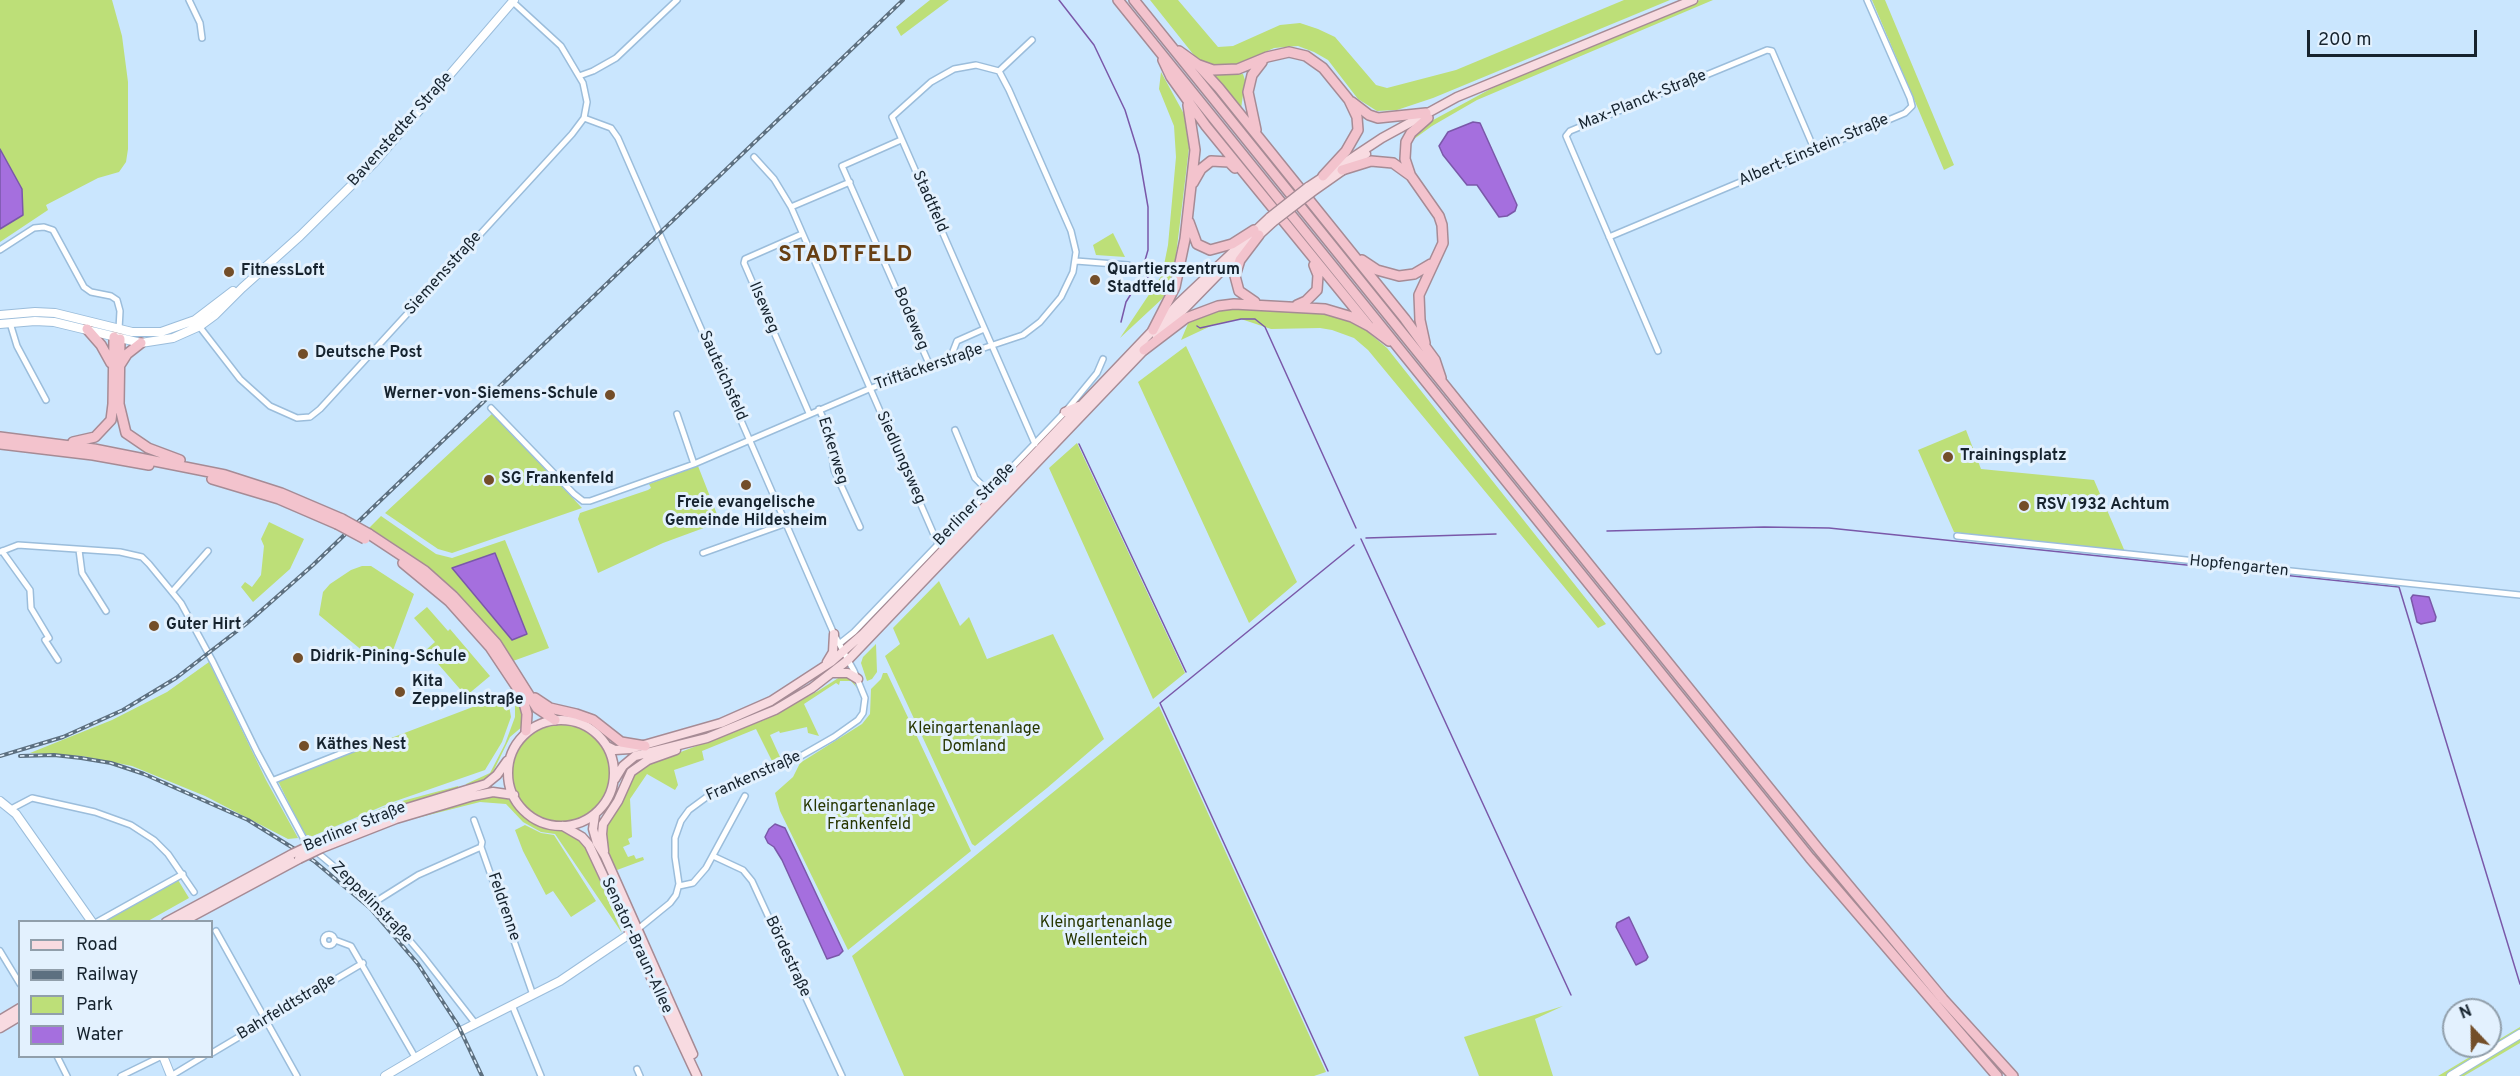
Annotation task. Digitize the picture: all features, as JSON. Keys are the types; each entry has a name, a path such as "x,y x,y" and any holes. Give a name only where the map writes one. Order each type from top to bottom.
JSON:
{"highway":[{"path":"1118,0 1817,867 1997,1076"},
{"path":"1134,0 1881,925 1943,999 2013,1076"},
{"path":"1169,44 1197,64 1349,249 1435,360 1442,384"},
{"path":"1158,50 1166,70 1186,100 1369,326"},
{"path":"1197,64 1213,70 1232,70 1267,57 1289,52 1306,56 1323,68 1349,100 1357,117 1358,130 1346,151 1323,176"},
{"path":"1257,135 1248,103 1249,82 1254,70 1267,57"},
{"path":"1153,330 1175,287 1187,216 1195,141 1186,100"},
{"path":"1349,100 1369,115 1378,118 1427,115"},
{"path":"1411,176 1405,159 1406,142 1427,115"},
{"path":"1191,188 1201,169 1211,161 1229,162 1247,178"},
{"path":"1342,170 1371,161 1393,163 1411,176 1435,208 1443,225 1443,243 1419,295 1420,320 1425,346"},
{"path":"1187,216 1197,244 1210,250 1232,244 1257,233"},
{"path":"1257,233 1239,260 1235,276 1236,284 1244,296 1263,304"},
{"path":"1349,249 1377,270 1399,276 1420,272 1437,258"},
{"path":"1294,306 1306,301 1317,290 1318,274 1311,257"},
{"path":"1144,351 1186,318 1202,310 1234,304 1294,306 1338,312 1369,326 1402,350"},
{"path":"87,329 116,368 120,413 123,426 130,437 158,453 225,475 244,484"},
{"path":"58,444 89,440 107,425 113,404 118,335"},
{"path":"116,368 127,354 141,343"},
{"path":"0,437 135,456 225,475"},
{"path":"0,444 123,460 244,484 340,522 417,565 453,596 496,643 537,708 555,720"},
{"path":"367,536 421,576 449,601 483,637 522,695 527,714 526,731"},
{"path":"524,685 545,706 587,717 621,742 645,746"}],"main road":[{"path":"841,648 863,634 1153,330 1271,220 1323,176 1367,147 1496,81 1693,0"},
{"path":"1310,189 1427,115"},
{"path":"605,856 603,824 618,801 631,772 648,760 781,707 848,660 871,639 910,595 1257,233"},
{"path":"1065,412 1082,404"},
{"path":"823,668 833,652 834,634"},
{"name":"Berliner Straße","path":"607,746 619,750 645,746 738,717 771,701 823,668 841,648"},
{"path":"832,673 848,673 860,683"},
{"path":"615,779 614,766 607,746 588,728 569,721 555,720 539,724 526,731 516,741 508,760 508,775 514,795 522,807 534,817 563,826 577,824 595,815 610,799 615,779 623,766 635,756 707,738"},
{"name":"Berliner Straße","path":"472,792 492,780 508,760"},
{"name":"Berliner Straße","path":"202,905 318,846 461,795 472,792 493,792 514,795"},
{"name":"Senator-Braun-Allee","path":"595,815 594,835 703,1076"},
{"name":"Senator-Braun-Allee","path":"563,826 582,837 589,845 697,1076"},
{"path":"168,920 202,905"},
{"path":"183,920 202,905"},
{"path":"0,1020 18,1009"},
{"path":"0,1028 18,1017"}],"street":[{"path":"189,0 200,23 202,38"},
{"path":"579,76 616,58 677,0"},
{"name":"Albert-Einstein-Straße","path":"1609,237 1905,113 1912,106 1868,0"},
{"path":"513,1 561,46 579,76 587,102 584,118"},
{"name":"Bavenstedter Straße","path":"0,315 55,313 141,343 173,338 197,323 259,267 281,252 328,210 381,156 513,1"},
{"path":"1032,40 999,71 1010,90 1071,231 1076,261 1128,265"},
{"name":"Max-Planck-Straße","path":"1658,351 1566,136 1570,131 1767,50 1773,51 1815,151"},
{"name":"Stadtfeld","path":"999,71 987,66 954,69 931,82 892,117 1035,444"},
{"name":"Sauteichsfeld","path":"584,118 611,128 618,138 841,648"},
{"name":"Siemensstraße","path":"197,323 240,379 270,406 297,418 310,417 344,383 572,134 584,118"},
{"path":"790,207 850,182 842,166 902,140"},
{"name":"Siedlungsweg","path":"754,158 774,179 790,207 938,544"},
{"name":"Bodeweg","path":"850,182 930,366"},
{"path":"0,250 39,226 53,230 84,287 91,292 111,296 117,300 120,311 118,335"},
{"name":"Ilseweg","path":"802,234 745,259 744,263 809,413"},
{"name":"Triftäckerstraße","path":"491,408 574,494 583,501 590,501 694,464 869,389 1023,335 1040,322 1061,297 1076,261"},
{"path":"10,322 17,346 46,400"},
{"name":"Bavenstedter Straße","path":"0,324 54,322 118,335 135,332 161,332 197,323"},
{"path":"950,359 957,341 984,329"},
{"name":"Berliner Straße","path":"841,648 847,638 1065,412 1097,373 1103,359"},
{"name":"Eckerweg","path":"819,409 828,429 834,470 860,527"},
{"path":"677,414 694,464"},
{"path":"955,430 975,478 988,491"},
{"path":"703,554 787,523"},
{"name":"Hopfengarten","path":"1957,537 2520,595"},
{"name":"Zeppelinstraße","path":"1,551 18,545 133,554 141,557 182,603 306,843 375,902 422,955 475,1023"},
{"path":"79,550 82,573 106,611"},
{"path":"1,551 30,590 31,608 49,638 45,640 58,660"},
{"path":"172,592 208,551"},
{"path":"841,648 860,683"},
{"name":"Frankenstraße","path":"391,1074 475,1023 573,973 630,935 670,903 679,886 674,849 675,838 681,821 689,810 708,796 799,758 852,725 863,713 866,705 860,683"},
{"path":"274,780 355,748"},
{"name":"Frankenstraße","path":"679,886 693,883 713,856 745,796"},
{"path":"11,809 32,798 84,809 119,820 154,840 183,874 194,892"},
{"path":"0,801 11,809 91,920"},
{"name":"Feldrenne","path":"474,819 482,842 481,848 533,995"},
{"path":"375,902 418,875 481,848"},
{"name":"Bördestraße","path":"713,856 742,870 752,881 842,1076"},
{"path":"99,920 183,874"},
{"path":"216,931 297,1076"},
{"path":"213,941 218,938"},
{"path":"334,940 351,945 415,1058"},
{"path":"0,951 18,981"},
{"name":"Bahrfeldtstraße","path":"213,1052 363,963"},
{"path":"512,1005 541,1076"},
{"path":"2451,1076 2520,1034"},
{"path":"58,1058 67,1076"},
{"path":"122,1076 158,1058"},
{"path":"163,1058 171,1076 201,1058"},
{"path":"637,1069 640,1076"}],"green space":[{"path":"0,0 112,0 122,36 128,82 128,149 126,162 119,172 98,178 46,205 48,210 0,242"},
{"path":"930,0 949,0 901,36 896,27"},
{"path":"1150,0 1178,0 1218,47 1233,46 1280,25 1300,23 1318,29 1335,37 1376,85 1387,88 1456,70 1624,0 1670,0 1433,98 1397,110 1377,111 1358,99 1328,60 1298,46 1274,48 1242,63 1227,67 1213,66 1197,59"},
{"path":"1700,0 1713,0 1477,100 1411,139 1424,125 1507,80"},
{"path":"1872,0 1885,0 1954,165 1944,170"},
{"path":"1209,71 1232,75 1243,74 1245,80 1241,109"},
{"path":"1161,72 1184,114 1189,148 1174,272 1163,298 1120,338 1162,275 1168,245 1176,157 1174,126 1159,89"},
{"path":"1113,233 1125,257 1096,255 1093,245"},
{"path":"1250,307 1325,313 1362,327 1387,348 1606,624 1598,628 1368,350 1354,338 1320,328 1271,329 1241,319 1213,325 1181,340 1190,319 1219,309"},
{"path":"1186,346 1297,582 1249,623 1138,382"},
{"name":"SG Frankenfeld","path":"493,413 582,508 452,553 438,549 385,513"},
{"name":"RSV 1932 Achtum","path":"1966,430 1981,469 2094,480 2126,554 1954,532 1918,450"},
{"path":"1077,443 1185,673 1153,699 1049,468"},
{"path":"698,466 720,522 663,543 598,573 578,519 580,513 648,490 651,488 649,484"},
{"path":"381,516 436,554 452,558 505,540 549,648 513,661 455,590 369,528"},
{"path":"269,522 304,539 290,569 253,602 241,587 245,582 252,587 261,575 264,546 261,539"},
{"path":"371,566 414,594 392,653 385,663 375,661 319,615 323,592 330,584 351,570"},
{"name":"Kleingartenanlage Domland","path":"939,581 960,626 969,617 987,659 1053,634 1104,739 975,846 972,844 885,656 900,644 893,628"},
{"path":"427,607 448,631 450,629 490,676 466,696 426,650 435,642 414,618"},
{"path":"876,644 877,672 872,679 867,681 861,663 863,657"},
{"path":"209,662 266,780 298,838 288,839 205,796 132,766 82,756 30,753 112,720 167,692"},
{"name":"Kleingartenanlage Frankenfeld","path":"883,673 887,673 971,851 848,950 780,811 775,793 793,777 800,763 862,724 870,714 871,689 881,679"},
{"path":"843,675 853,680 857,688 851,681 840,681 839,685 836,683 804,704 819,736 808,733 807,727 780,733 779,731 770,735 780,757 774,765 756,729 702,751 704,760 674,770 678,785 675,790 647,774 630,799 632,837 628,839 630,844 623,847 628,857 634,855 636,859 643,857 644,860 617,870 606,848 605,834 608,822 636,772 647,765 764,720"},
{"path":"512,691 520,704 523,726 510,737 491,776 466,788 466,784 490,773 505,744 515,717 515,705 510,692"},
{"path":"507,694 511,717 502,742 485,770 390,803 308,838 309,835 306,835 301,828 278,781"},
{"name":"Kleingartenanlage Wellenteich","path":"1159,706 1326,1072 1314,1076 904,1076 852,956"},
{"path":"561,725 580,729 595,740 606,755 610,774 606,793 595,808 580,819 561,823 542,819 527,808 516,793 512,774 516,755 527,740 542,729"},
{"path":"458,786 459,790 312,842 311,840 391,804"},
{"path":"487,795 506,797 525,817 544,827 565,831 579,838 586,848 622,933 555,834 541,832 523,822 506,804 480,802 397,823"},
{"path":"525,825 541,833 554,835 596,901 571,917 553,891 546,895 523,851 515,830"},
{"path":"178,880 189,898 150,920 106,920"},
{"path":"1563,1006 1535,1019 1553,1076 1479,1076 1464,1037"},
{"path":"2520,1027 2520,1043 2502,1054 2502,1038"},
{"path":"2468,1058 2495,1058 2464,1076 2438,1076"}],"water":[{"path":"1473,122 1480,123 1517,205 1515,211 1507,216 1499,217 1477,185 1467,185 1443,155 1439,146 1448,132"},
{"path":"0,149 22,189 23,215 0,229"},
{"path":"495,553 527,634 512,640 452,568"},
{"path":"2413,595 2429,597 2436,617 2435,621 2421,624 2417,622 2411,598"},
{"path":"775,824 785,828 843,951 839,955 827,959 782,860 765,837"},
{"path":"1629,917 1648,957 1636,965 1616,927 1617,923"}],"waterway":[{"path":"1059,0 1094,45 1125,110 1139,155 1148,207 1148,250 1139,281 1126,302 1121,322"},
{"path":"1143,272 1161,291"},
{"path":"1197,326 1200,328 1241,319 1255,319 1265,327 1356,528"},
{"path":"1079,444 1186,672"},
{"path":"1607,531 1764,527 1829,528 2399,587 2520,984"},
{"path":"1366,538 1496,534"},
{"path":"1361,539 1571,995"},
{"path":"1328,1071 1160,703 1354,545"}],"railway":[{"path":"0,756 63,737 123,710 176,678 246,624 313,565 903,0"},
{"path":"20,756 54,755 81,758 111,763 144,774 248,820 314,861 370,908 418,964 458,1025 482,1076"}],"place":[{"name":"FitnessLoft","path":"229,272"},
{"name":"Quartierszentrum Stadtfeld","path":"1095,280"},
{"name":"Deutsche Post","path":"303,354"},
{"name":"Werner-von-Siemens-Schule","path":"610,395"},
{"name":"Trainingsplatz","path":"1948,457"},
{"name":"SG Frankenfeld","path":"489,480"},
{"name":"Freie evangelische Gemeinde Hildesheim","path":"746,485"},
{"name":"RSV 1932 Achtum","path":"2024,506"},
{"name":"Guter Hirt","path":"154,626"},
{"name":"Didrik-Pining-Schule","path":"298,658"},
{"name":"Kita Zeppelinstraße","path":"400,692"},
{"name":"Käthes Nest","path":"304,746"}],"district":[{"name":"STADTFELD","path":"846,257"}]}
